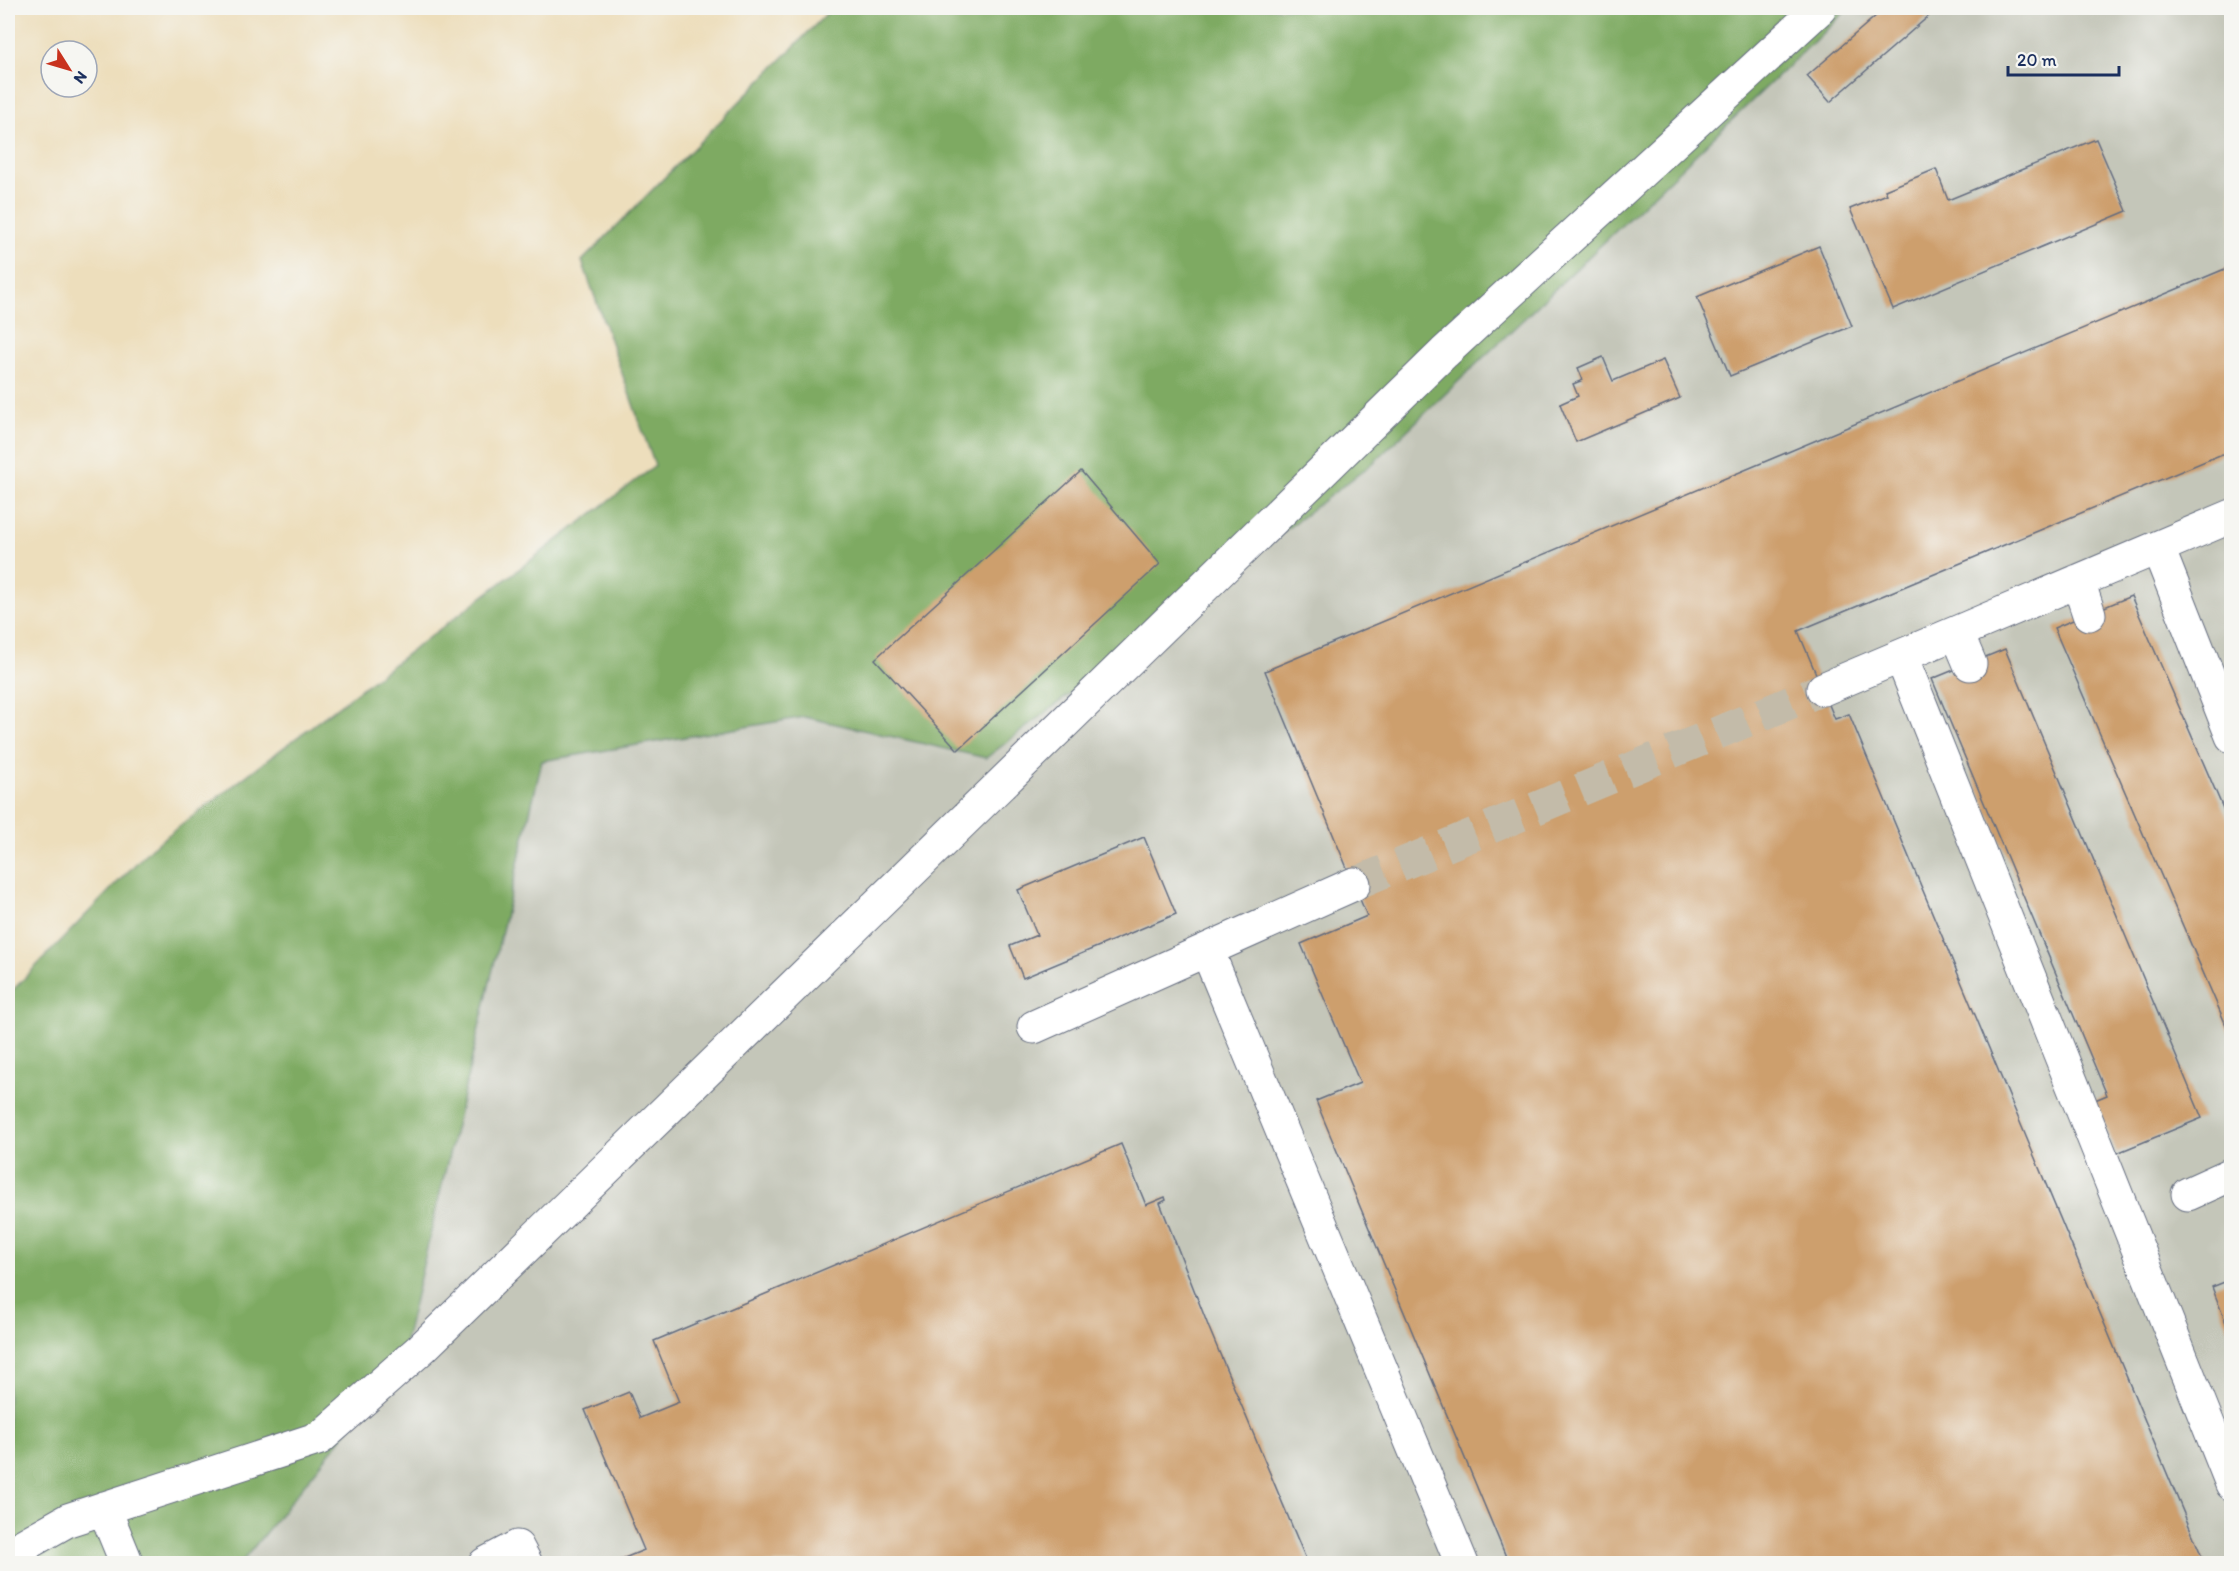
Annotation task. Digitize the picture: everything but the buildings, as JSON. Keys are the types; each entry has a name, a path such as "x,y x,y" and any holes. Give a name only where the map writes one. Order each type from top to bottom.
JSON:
{"street":[{"path":"8,1554 68,1520 320,1438 422,1348 1444,354 1820,8"},
{"path":"1822,689 2232,516"},
{"path":"2158,548 2232,736"},
{"path":"2078,581 2089,614"},
{"path":"1957,633 1970,664"},
{"path":"1901,656 2232,1484"},
{"path":"1034,1027 1354,884"},
{"path":"1207,950 1462,1563"},
{"path":"2188,1194 2232,1174"},
{"path":"104,1508 127,1563"},
{"path":"485,1563 517,1547 526,1563"}],"shaded area":[{"path":"1849,8 2231,8 2231,1563 241,1564 399,1367 542,761 805,717 986,758 1373,463"}],"green space":[{"path":"832,8 1849,8 1373,463 986,758 805,717 542,761 399,1367 241,1563 8,1563 8,995 151,848 655,466 582,261"}],"tunnel":[{"path":"1354,884 1823,689"}]}
